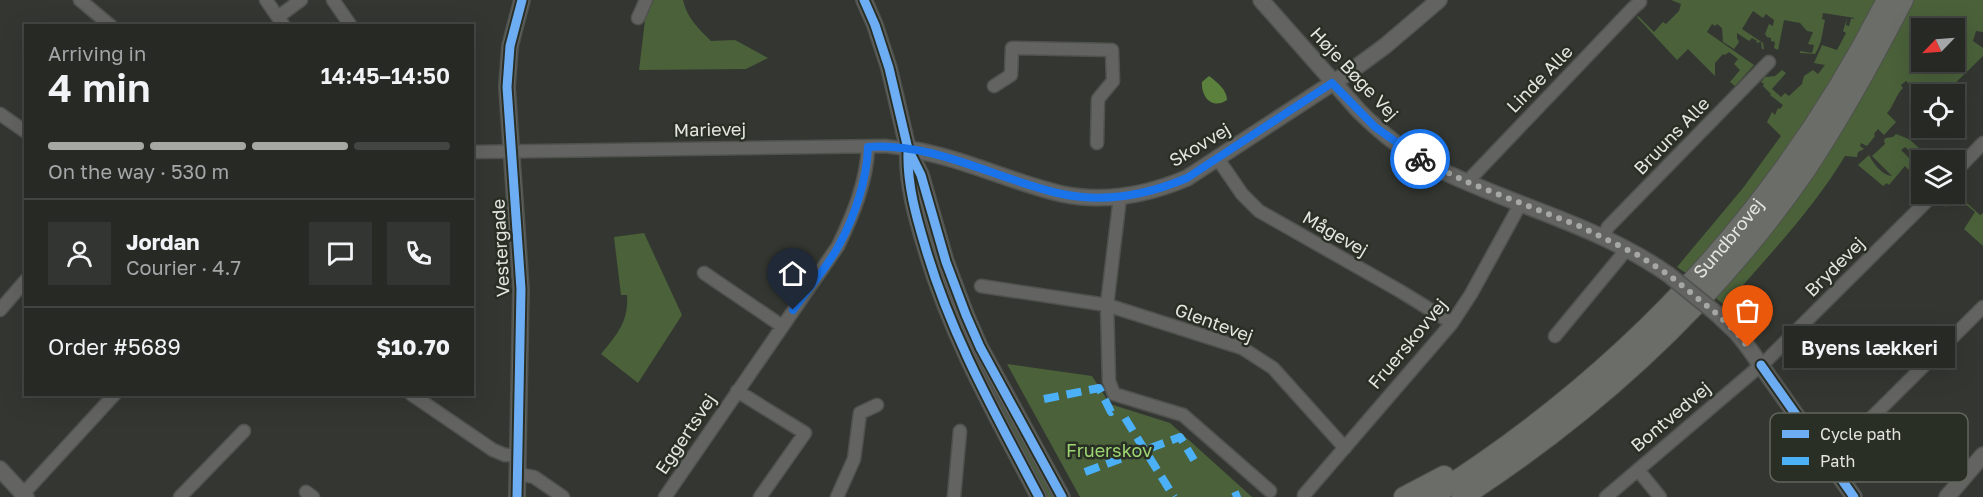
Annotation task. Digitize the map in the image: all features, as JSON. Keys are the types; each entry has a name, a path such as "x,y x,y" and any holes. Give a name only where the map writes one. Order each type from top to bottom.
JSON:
{"main road":[{"name":"Sundbrovej","path":"1431,497 1496,454 1571,397 1612,362 1671,305 1726,245 1798,150 1851,67 1887,0"},
{"name":"Sundbrovej","path":"1462,497 1536,447 1584,409 1666,336 1720,277 1762,228 1805,170 1843,111 1903,0"},
{"path":"1404,497 1460,467 1504,438 1581,379 1671,305"},
{"path":"1477,497 1530,459 1584,409"}],"street":[{"path":"80,0 109,24"},
{"path":"266,0 281,21 301,0"},
{"path":"333,0 350,24"},
{"name":"Vestergade","path":"517,497 520,289 508,72 513,32 522,0"},
{"path":"638,18 646,0"},
{"path":"864,0 889,68 908,149 908,174 914,204 939,292 959,343 1039,497"},
{"name":"Høje Bøge Vej","path":"1261,0 1332,83 1386,136 1432,166 1603,237 1669,275 1737,333 1794,413"},
{"name":"Skovvej","path":"908,149 931,152 1063,194 1091,198 1120,197 1166,187 1187,178 1218,159 1332,83 1385,46 1439,0"},
{"name":"Linde Alle","path":"1467,182 1624,16 1640,2"},
{"path":"994,86 1011,75 1012,48 1112,50 1113,81 1098,99 1097,143"},
{"name":"Bruuns Alle","path":"1603,237 1608,227 1769,62"},
{"path":"0,114 24,131"},
{"path":"1965,162 1983,143"},
{"name":"Marievej","path":"474,152 885,146 908,149"},
{"name":"Eggertsvej","path":"665,497 838,246 850,222 863,180 868,147"},
{"path":"908,149 921,175 949,270 969,322 1062,497"},
{"name":"Mågevej","path":"1218,159 1242,195 1259,212 1400,291 1452,323"},
{"path":"1120,197 1107,305 1109,381 1114,394 1183,415 1270,491"},
{"name":"Fruerskovvej","path":"1304,495 1452,323 1471,294 1521,202"},
{"name":"Brydevej","path":"1761,365 1924,204"},
{"path":"1555,336 1627,249"},
{"path":"704,273 782,326"},
{"path":"0,310 24,282"},
{"name":"Glentevej","path":"981,286 1107,305 1242,348 1273,368 1345,447"},
{"path":"1877,413 1983,308"},
{"name":"Bontvedvej","path":"1606,497 1761,365"},
{"name":"Eggertsvej","path":"737,391 805,433 760,497"},
{"path":"0,469 24,495 113,396"},
{"path":"414,396 493,450 505,455 518,456"},
{"path":"837,497 854,459 860,412 877,405"},
{"path":"180,497 244,431"},
{"path":"954,497 960,431"},
{"path":"1968,472 1983,455"},
{"path":"1638,470 1660,497"},
{"path":"518,474 534,477 563,497"},
{"name":"Høje Bøge Vej","path":"1843,482 1854,497"},
{"path":"1947,497 1960,482"}],"green space":[{"path":"651,0 683,0 690,17 711,41 735,40 768,58 746,69 639,70 646,12"},
{"path":"1671,0 1878,0 1802,129 1742,210 1687,274 1677,267 1743,188 1781,136 1767,122 1772,112 1775,115 1778,108 1780,109 1783,105 1770,95 1761,82 1765,77 1775,76 1782,70 1786,73 1772,89 1781,97 1785,93 1789,96 1802,84 1804,76 1813,70 1818,74 1825,65 1814,63 1822,45 1837,50 1846,33 1843,31 1847,18 1846,25 1849,26 1851,19 1855,18 1823,13 1822,19 1825,20 1815,54 1800,53 1800,51 1812,53 1814,45 1808,44 1813,32 1807,31 1800,23 1784,20 1778,50 1774,48 1775,42 1765,34 1769,24 1773,26 1774,20 1766,14 1763,18 1753,11 1742,29 1763,43 1764,49 1762,49 1761,42 1756,43 1757,41 1752,38 1749,41 1737,33 1739,42 1734,49 1723,42 1722,28 1717,24 1715,26 1712,24 1707,32 1754,65 1735,86 1730,82 1740,70 1734,64 1738,59 1729,52 1723,54 1715,63 1715,76 1688,49 1677,60 1637,17 1654,32 1663,22 1666,24 1679,11 1681,4"},
{"path":"1914,0 1983,0 1983,32 1976,31 1973,41 1983,48 1983,56 1954,84 1911,86 1906,81 1901,85 1903,88 1887,113 1896,122 1884,135 1878,129 1867,146 1861,143 1860,146 1864,149 1858,152 1857,157 1845,156 1803,215 1725,306 1716,298 1785,215 1886,55"},
{"path":"1896,134 1909,139 1919,148 1911,150 1911,152 1905,147 1901,150 1911,160 1911,172 1905,166 1889,185 1887,183 1883,186 1858,165 1869,155 1881,170 1892,176 1872,156 1885,144 1886,138"},
{"path":"1965,201 1980,215 1983,213 1983,246 1964,229 1975,212"},
{"path":"644,233 682,315 638,383 601,354 621,327 627,304 627,295 621,295 614,237"},
{"path":"937,261 967,333 1054,497 1045,497 962,336"},
{"name":"Fruerskov","path":"1007,364 1092,376 1110,404 1170,423 1252,497 1080,497"}],"shaded area":[{"path":"1209,76 1223,90 1227,100 1217,104 1208,100 1203,93 1202,82"}],"marked path":[{"path":"1044,399 1099,388 1111,412 1117,408"},
{"path":"1125,418 1174,497"},
{"path":"1085,472 1180,437 1194,460"},
{"path":"1233,497 1240,494"}],"cycle path":[{"path":"517,497 521,289 507,87 510,46 522,0"},
{"path":"864,0 889,68 908,149 921,175 946,262 966,315 980,347 1062,497"},
{"path":"908,152 915,212 948,312 991,405 1039,497"},
{"path":"1761,365 1795,413"},
{"path":"1843,482 1854,497"}],"way so far":[{"path":"1420,159 1467,182 1579,226 1638,255 1669,275 1717,314 1748,347"}],"place":[{"name":"Byens lækkeri","path":"1748,347"}],"route":[{"path":"793,310 838,246 850,222 867,164 868,147 885,146 931,152 1063,194 1091,198 1120,197 1166,187 1187,178 1332,83 1375,127 1420,159"}]}
